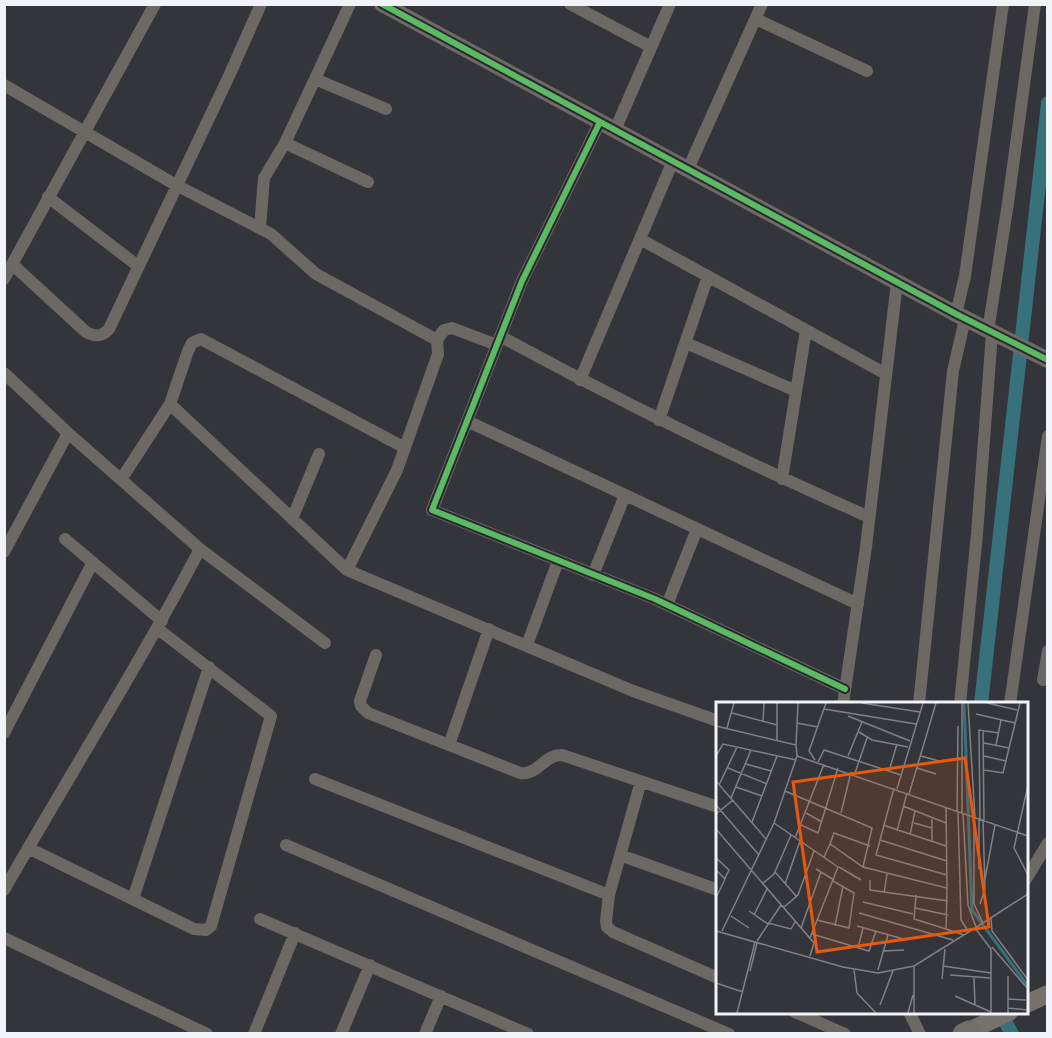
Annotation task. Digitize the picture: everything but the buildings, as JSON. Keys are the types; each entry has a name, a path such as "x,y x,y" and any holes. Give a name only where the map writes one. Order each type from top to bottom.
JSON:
{"main road":[{"path":"1028,1003 1047,994"},
{"path":"974,1027 1004,1014"}],"street":[{"path":"4,279 155,4"},
{"path":"12,264 86,332 99,336 109,329 261,4"},
{"path":"260,228 264,178 285,142 350,4"},
{"path":"382,4 995,335 1044,358"},
{"path":"570,4 586,8 651,47"},
{"path":"615,130 670,4"},
{"path":"580,380 640,239 762,4"},
{"path":"919,702 953,371 1003,4"},
{"path":"960,702 1008,203 1035,4"},
{"path":"756,19 867,71"},
{"path":"315,80 386,109"},
{"path":"4,85 176,185 260,228 279,240 316,274 437,340"},
{"path":"600,122 522,281 432,510 667,605 845,689"},
{"path":"285,142 368,182"},
{"path":"48,197 138,266"},
{"path":"640,239 886,374"},
{"path":"659,420 708,276"},
{"path":"843,702 858,604 897,282"},
{"path":"346,570 398,470 438,354 437,340 444,330 452,328 499,341 783,479 869,517"},
{"path":"783,479 806,330"},
{"path":"122,478 170,404 192,343 201,339 405,448"},
{"path":"686,343 796,391"},
{"path":"4,374 200,549 325,643"},
{"path":"170,404 346,570 633,691 716,721"},
{"path":"467,421 858,604"},
{"path":"4,552 68,433"},
{"path":"1010,702 1047,436"},
{"path":"292,519 319,453"},
{"path":"593,574 625,495"},
{"path":"667,605 697,529"},
{"path":"28,848 194,929 206,930 214,920 271,716 160,625 65,539"},
{"path":"4,890 160,625 200,549"},
{"path":"527,645 558,561"},
{"path":"4,733 93,562"},
{"path":"449,745 489,629"},
{"path":"1043,680 1047,651"},
{"path":"376,656 360,701 364,710 520,772 531,772 555,754 562,755 716,807"},
{"path":"133,899 209,667"},
{"path":"315,779 609,895"},
{"path":"641,782 609,895 607,927 613,932 716,978"},
{"path":"1028,876 1047,843"},
{"path":"286,845 729,1034"},
{"path":"620,855 716,890"},
{"path":"260,919 524,1033"},
{"path":"254,1034 295,933"},
{"path":"4,938 207,1034"},
{"path":"341,1034 370,965"},
{"path":"425,1034 441,996"},
{"path":"800,1014 845,1034"},
{"path":"910,1014 920,1034"}],"waterway":[{"path":"981,702 1048,103"},
{"path":"1001,1014 1012,1034"}],"cycle path":[{"path":"382,4 956,314 1048,360"},
{"path":"600,122 522,281 432,510 655,599 845,689"}]}
